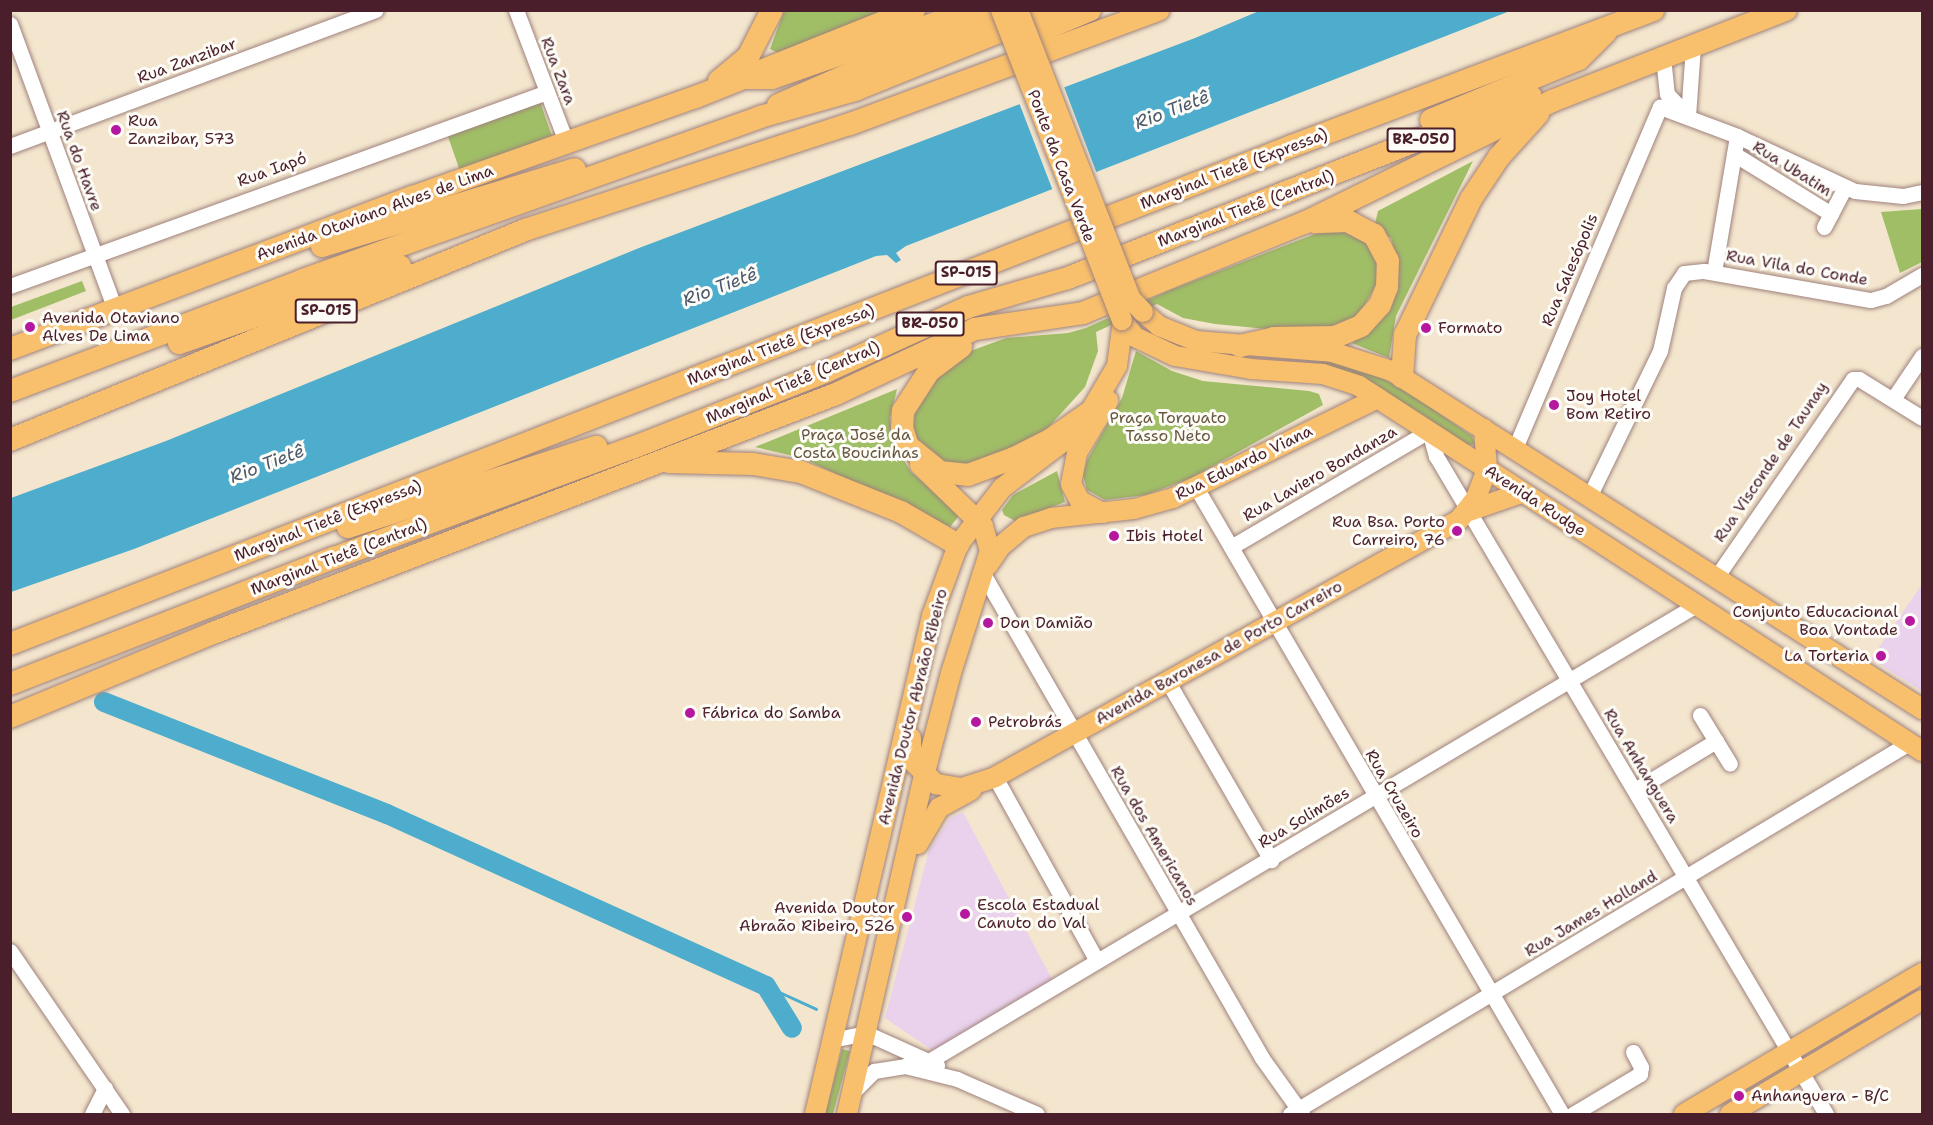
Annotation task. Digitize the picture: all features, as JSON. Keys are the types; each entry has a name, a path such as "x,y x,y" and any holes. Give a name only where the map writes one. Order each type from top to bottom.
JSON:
{"highway":[{"path":"696,97 748,57 772,10"},
{"name":"Avenida Otaviano Alves de Lima","path":"10,349 230,266 696,97 914,10"},
{"path":"760,117 807,89 996,10"},
{"path":"10,391 303,280 760,117 855,90 1053,10"},
{"name":"SP-015","path":"645,188 673,171 849,107 1090,10"},
{"name":"SP-015","path":"10,440 525,230 645,188 691,178 786,146 1159,10"},
{"name":"Marginal Tietê (Expressa)","path":"10,644 1292,146 1653,10"},
{"name":"BR-050","path":"1609,77 1786,10"},
{"path":"1234,214 1263,190 1579,60 1611,27"},
{"name":"Marginal Tietê (Central)","path":"10,684 334,558 632,448 826,371 968,307 1068,278 1583,76 1609,77"},
{"path":"10,717 652,462 836,394 975,329 1083,313 1304,223 1552,101 1609,77"},
{"path":"1402,377 1405,335 1471,199 1499,158 1552,101"},
{"path":"230,266 296,253 639,151 674,149"},
{"path":"1240,346 1274,338 1335,337 1360,326 1380,305 1387,287 1388,261 1374,235 1348,221 1304,223"},
{"path":"80,364 120,363 475,241 525,230"},
{"path":"1024,321 969,342 929,371 903,411 902,428 908,446 940,471 968,475 1050,440 1090,412"},
{"path":"322,524 352,528 601,446 632,448"},
{"path":"652,462 731,462 795,470 902,512 958,546"}],"main road":[{"path":"741,80 772,79 970,10"},
{"name":"Ponte da Casa Verde","path":"1001,10 1122,321"},
{"name":"Ponte da Casa Verde","path":"1018,10 1130,298 1143,312"},
{"name":"Avenida Rudge","path":"1143,312 1159,326 1181,336 1240,346 1350,355 1402,377 1717,576 1923,710"},
{"name":"Avenida Doutor Abraão Ribeiro","path":"815,1114 932,616 958,546 976,519 1002,488 1060,444 1090,412 1117,366 1122,321"},
{"name":"Avenida Rudge","path":"1122,321 1135,336 1175,356 1251,369 1323,374 1359,386 1916,747"},
{"path":"1104,513 1080,501 1071,484 1077,453 1106,408 1117,366"},
{"name":"Rua Eduardo Viana","path":"982,572 1001,546 1024,527 1052,518 1134,509 1197,489 1378,398"},
{"path":"1468,511 1487,470 1484,429"},
{"path":"908,446 923,469 976,519"},
{"name":"Avenida Baronesa de Porto Carreiro","path":"924,776 953,789 991,779 1168,682 1468,511 1521,493"},
{"name":"Avenida Doutor Abraão Ribeiro","path":"847,1114 905,873 924,776 989,540 976,519"},
{"path":"912,703 916,718 909,755 924,776"},
{"path":"905,873 930,818 939,808 991,779"},
{"path":"1684,1114 1923,973"},
{"path":"1730,1114 1923,1000"}],"street":[{"name":"Rua Zanzibar","path":"10,146 375,10"},
{"name":"Rua Zara","path":"516,10 567,144"},
{"name":"Rua do Havre","path":"10,24 115,309"},
{"path":"1688,116 1693,46"},
{"name":"Rua Salesópolis","path":"1515,448 1664,101 1663,57"},
{"name":"Rua Iapó","path":"10,286 547,92"},
{"path":"1664,101 1688,116 1737,136 1845,187 1878,195 1923,192"},
{"path":"1714,272 1737,136"},
{"name":"Rua Ubatim","path":"1734,154 1827,221 1845,187"},
{"name":"Rua Vila do Conde","path":"1589,497 1660,351 1676,281 1694,270 1871,300 1893,293 1923,275"},
{"path":"1893,399 1923,356"},
{"name":"Rua Visconde de Taunay","path":"1717,576 1845,386 1859,379 1923,418"},
{"name":"Rua Anhanguera","path":"1429,433 1432,449 1468,511 1827,1114"},
{"name":"Rua Laviero Bondanza","path":"1231,547 1429,433"},
{"name":"Rua Cruzeiro","path":"1197,489 1490,996 1562,1114"},
{"name":"Rua dos Americanos","path":"982,572 1073,734 1262,1058 1297,1113"},
{"name":"Rua Solimões","path":"930,1061 1696,605"},
{"path":"1168,682 1271,860"},
{"path":"1700,715 1730,764"},
{"path":"1635,790 1716,741"},
{"name":"Rua James Holland","path":"1297,1113 1687,877 1916,747"},
{"path":"991,779 1096,962"},
{"path":"10,951 122,1114"},
{"path":"831,1040 866,1033 930,1061 957,1078 1037,1114"},
{"path":"1573,1114 1640,1074 1641,1067 1633,1052"},
{"path":"852,1094 874,1071 895,1065 957,1078"},
{"path":"92,1114 105,1088"}],"shaded area":[{"name":"Conjunto Educacional Boa Vontade","path":"1922,584 1922,691 1871,659"},
{"name":"Escola Estadual Canuto do Val","path":"963,812 1052,979 933,1051 885,1018 929,850 950,818"}],"green space":[{"path":"846,10 892,13 783,55 770,49 784,11"},
{"path":"539,99 553,139 460,171 446,131"},
{"path":"1473,161 1396,316 1389,358 1352,343 1391,300 1399,273 1391,238 1374,228 1378,211"},
{"path":"1922,209 1922,262 1900,273 1881,212"},
{"path":"1344,231 1365,239 1376,256 1378,282 1357,318 1321,334 1215,324 1183,318 1157,304 1096,332 1098,351 1085,387 1047,429 1014,448 979,462 941,466 924,454 913,432 915,409 925,389 965,353 1006,338 1068,333 1086,328 1170,290 1320,232"},
{"path":"82,281 86,291 11,320 11,307"},
{"name":"Praça Torquato Tasso Neto","path":"1136,351 1172,371 1203,381 1309,391 1319,394 1323,405 1191,478 1146,495 1105,500 1087,490 1083,476 1087,460 1122,398"},
{"path":"1321,359 1376,375 1405,390 1472,436 1475,444 1467,446 1455,440 1377,386 1320,362"},
{"name":"Praça José da Costa Boucinhas","path":"897,389 890,418 893,442 911,472 957,511 958,517 950,527 802,458 755,447"},
{"path":"1057,471 1065,502 1015,521 1004,515 1002,510 1013,495"},
{"path":"842,1049 850,1051 833,1114 825,1114"}],"water":[{"name":"Rio Tietê","path":"1259,11 1510,11 906,246 896,253 901,260 896,263 887,255 876,256 134,549 11,592 11,498 166,441 639,248 1195,38"}],"pier":[{"path":"1063,84 1097,174 1053,191 1018,100"}],"waterway":[{"path":"104,702 387,814 766,986 792,1028"},
{"path":"766,986 816,1009"}],"place":[{"name":"Rua Zanzibar, 573","path":"116,130"},
{"name":"Avenida Otaviano Alves De Lima","path":"30,327"},
{"name":"Formato","path":"1426,328"},
{"name":"Joy Hotel Bom Retiro","path":"1554,405"},
{"name":"Rua Bsa. Porto Carreiro, 76","path":"1457,531"},
{"name":"Ibis Hotel","path":"1114,536"},
{"name":"Conjunto Educacional Boa Vontade","path":"1910,621"},
{"name":"Don Damião","path":"988,623"},
{"name":"La Torteria","path":"1881,656"},
{"name":"Fábrica do Samba","path":"690,713"},
{"name":"Petrobrás","path":"976,722"},
{"name":"Escola Estadual Canuto do Val","path":"965,914"},
{"name":"Avenida Doutor Abraão Ribeiro, 526","path":"907,917"},
{"name":"Anhanguera - B/C","path":"1739,1096"}]}
